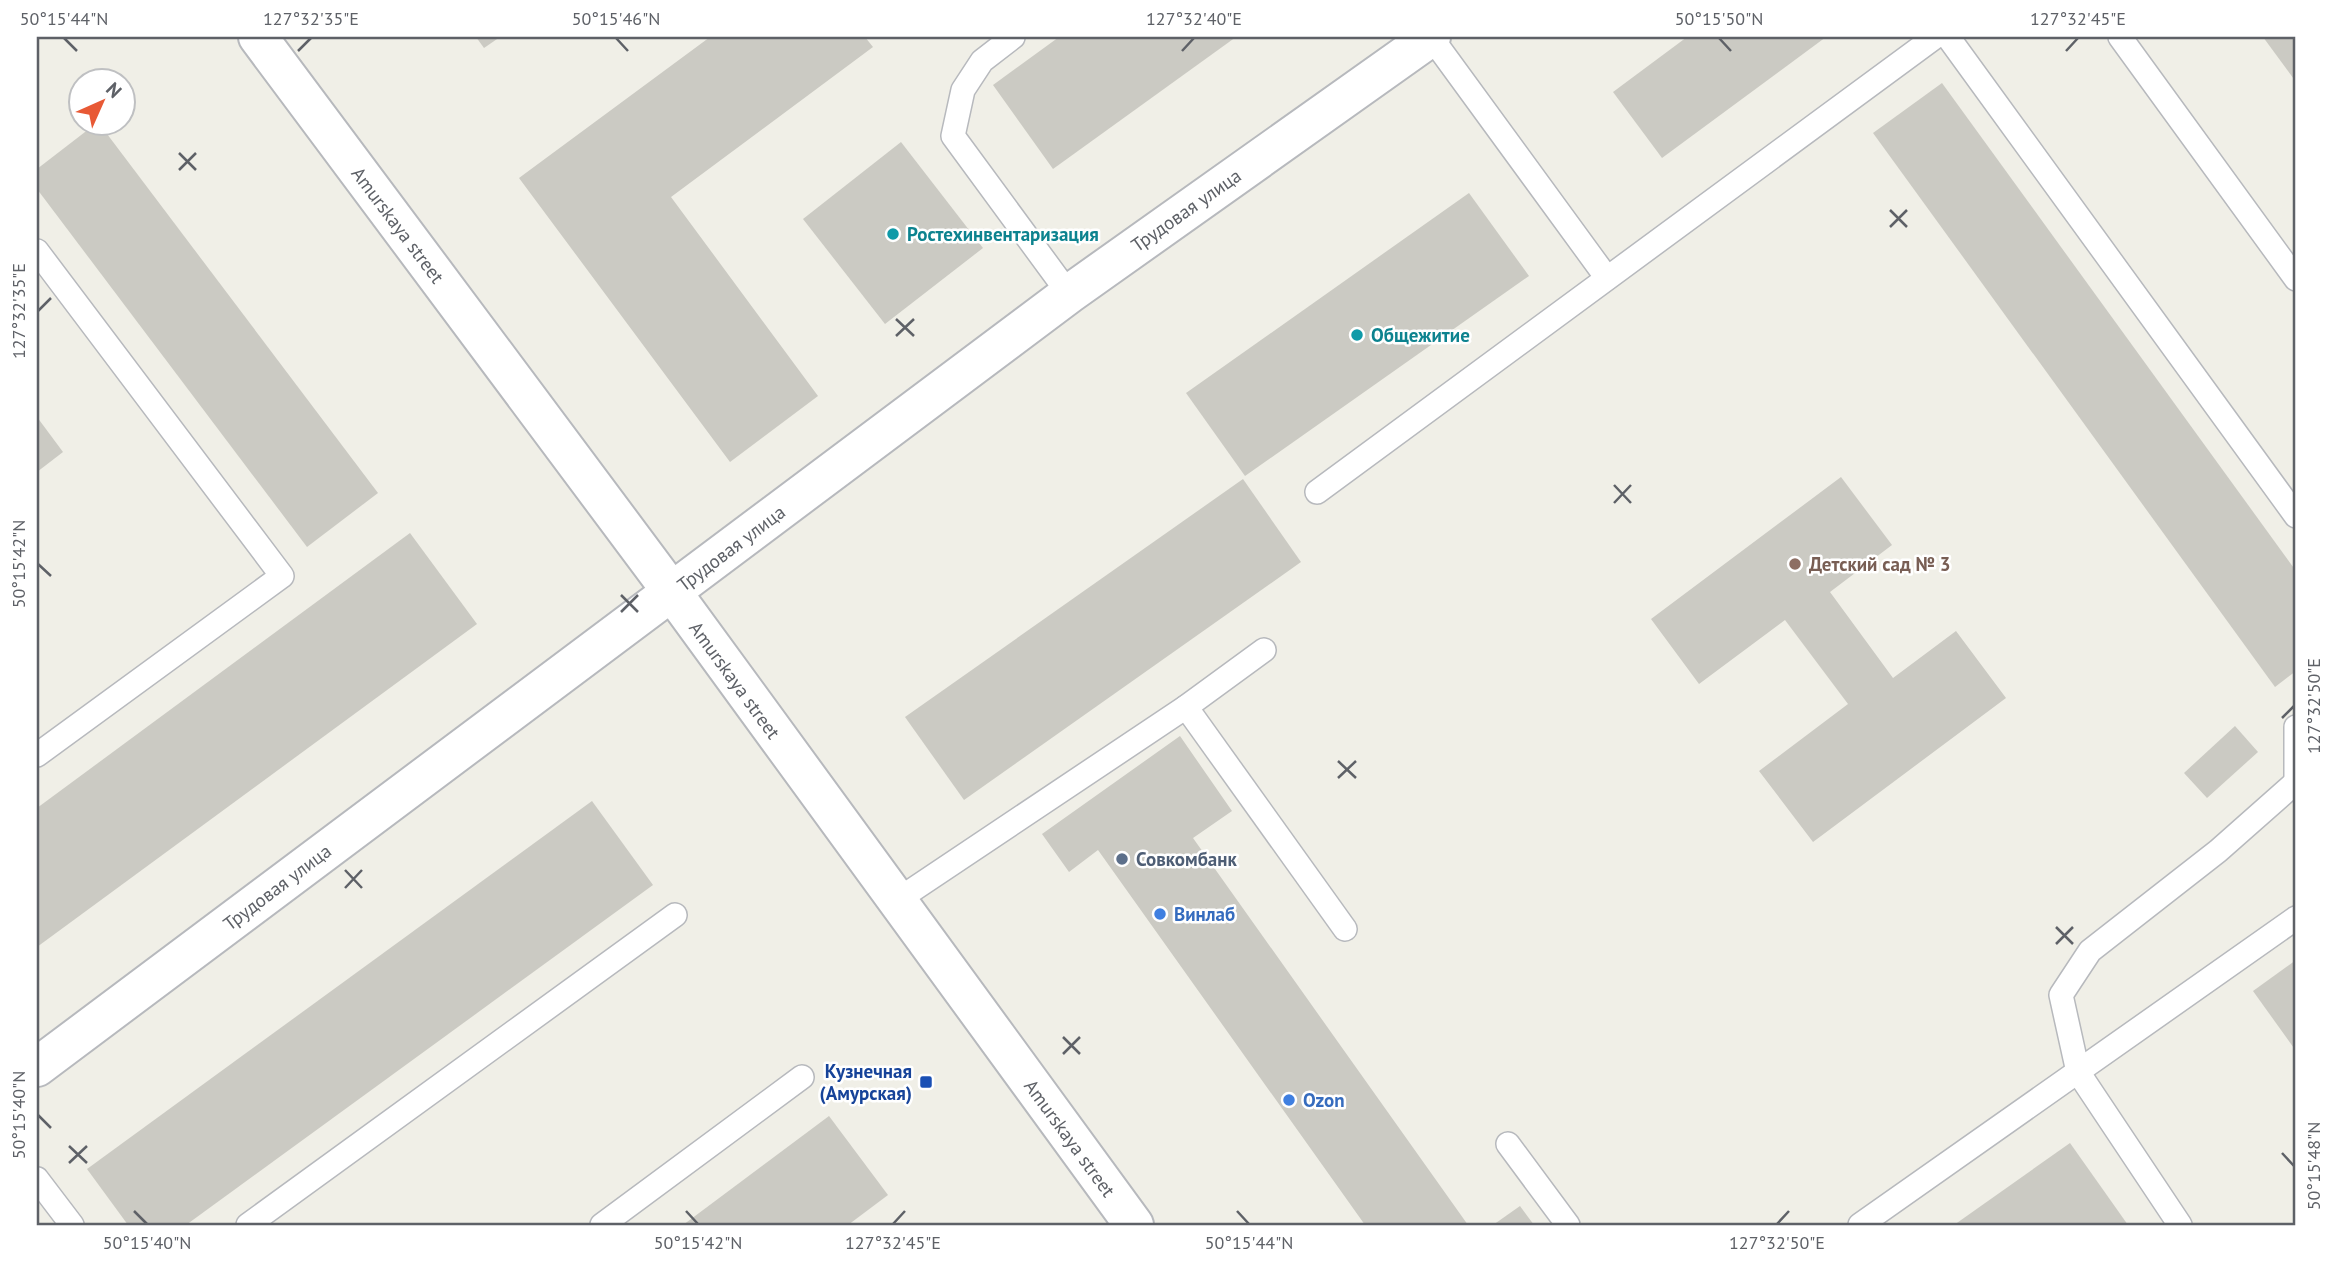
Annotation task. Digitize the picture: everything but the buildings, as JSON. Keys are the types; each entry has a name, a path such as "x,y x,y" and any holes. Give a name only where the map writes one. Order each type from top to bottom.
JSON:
{"street":[{"name":"Amurskaya street","path":"258,37 671,592 1134,1225"},
{"name":"Трудовая улица","path":"37,1067 1069,294 1431,37"}],"lane":[{"path":"1013,37 982,61 963,90 953,136 1069,294"},
{"path":"1431,37 1607,278"},
{"path":"1317,492 1935,37"},
{"path":"1948,37 2296,516"},
{"path":"2120,37 2296,279"},
{"path":"37,251 282,576 37,755"},
{"path":"896,901 1186,707 1264,650"},
{"path":"1186,707 1345,929"},
{"path":"2179,1225 2078,1072 2061,995 2090,951 2218,851 2296,781 2296,727"},
{"path":"248,1225 675,915"},
{"path":"1860,1225 2296,918"},
{"path":"602,1225 802,1077"},
{"path":"1508,1144 1568,1225"},
{"path":"37,1179 72,1225"}],"place":[{"name":"Ростехинвентаризация","path":"893,234"},
{"name":"Общежитие","path":"1357,335"},
{"name":"Детский сад № 3","path":"1795,564"},
{"name":"Совкомбанк","path":"1122,859"},
{"name":"Винлаб","path":"1160,914"},
{"name":"Кузнечная (Амурская)","path":"926,1082"},
{"name":"Ozon","path":"1289,1100"}]}
